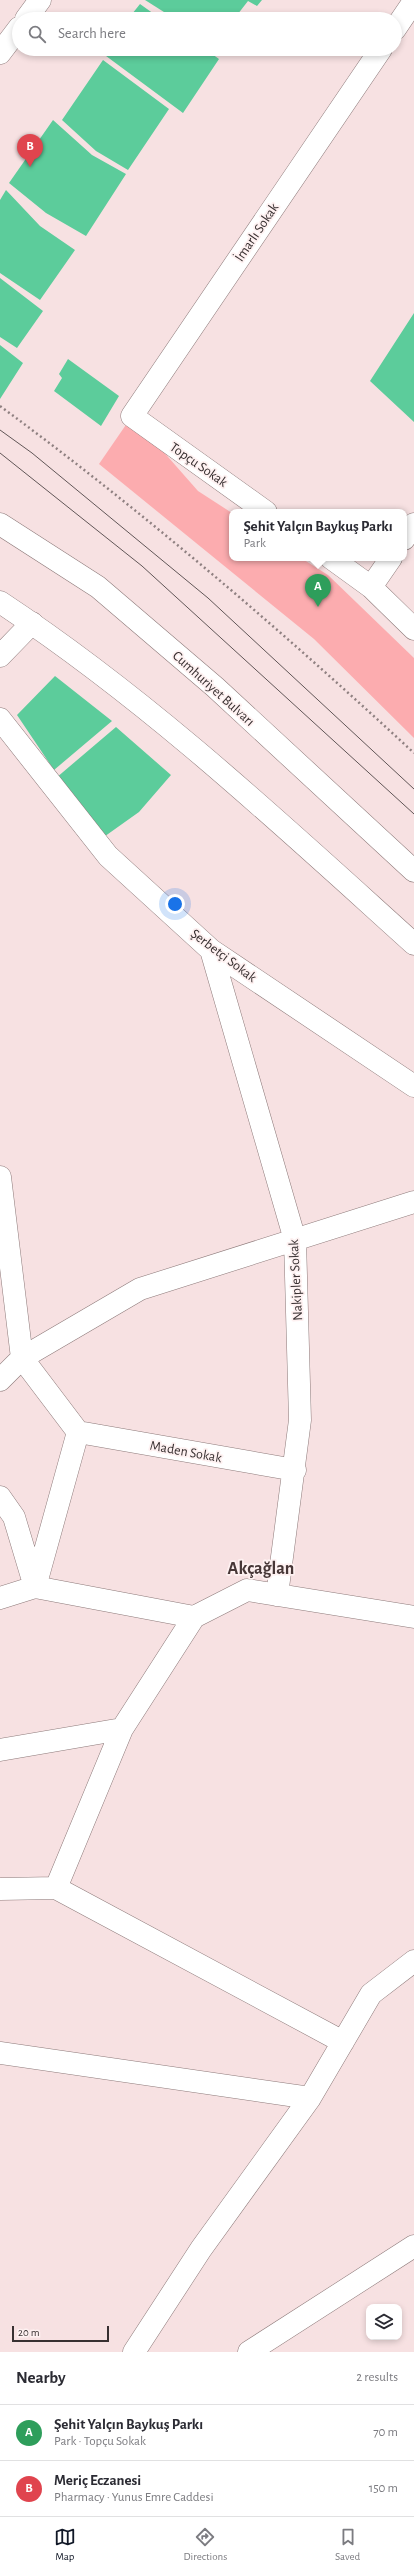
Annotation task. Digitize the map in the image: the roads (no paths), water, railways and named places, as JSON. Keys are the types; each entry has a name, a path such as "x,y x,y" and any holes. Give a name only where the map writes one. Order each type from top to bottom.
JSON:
{"street":[{"path":"31,12 40,0"},
{"path":"402,19 414,1"},
{"path":"0,53 12,37"},
{"name":"İmarlı Sokak","path":"132,416 376,56"},
{"name":"Topçu Sokak","path":"132,416 262,509"},
{"name":"Cumhuriyet Bulvarı","path":"0,524 98,587 215,687 414,871"},
{"path":"407,534 414,524"},
{"path":"334,561 371,587 414,629"},
{"path":"371,587 389,561"},
{"path":"0,602 32,623 223,772 414,944"},
{"path":"0,656 32,623"},
{"name":"Şerbetçi Sokak","path":"0,719 108,856 212,950 414,1086"},
{"name":"Nakipler Sokak","path":"212,950 295,1240 300,1420 295,1470 277,1595"},
{"path":"0,1177 22,1358 78,1432 35,1587"},
{"path":"0,1380 22,1358 140,1288 414,1202"},
{"name":"Maden Sokak","path":"78,1432 295,1470"},
{"path":"0,1498 14,1517 35,1587"},
{"path":"0,1598 35,1587 194,1617"},
{"path":"56,1888 122,1729 194,1617 247,1590 414,1617"},
{"path":"0,1750 122,1729"},
{"path":"0,1889 56,1888 343,2042"},
{"path":"134,2352 202,2249 310,2098 371,1994 414,1961"},
{"path":"0,2053 310,2098"},
{"path":"249,2352 414,2246"}],"tram line":[{"path":"0,430 32,453 208,598 414,789"},
{"path":"0,453 142,566 414,814"}],"place":[{"name":"Meriç Eczanesi","path":"30,167"},
{"name":"Şehit Yalçın Baykuş Parkı","path":"318,607"}],"district":[{"name":"Akçağlan","path":"261,1568"}]}
